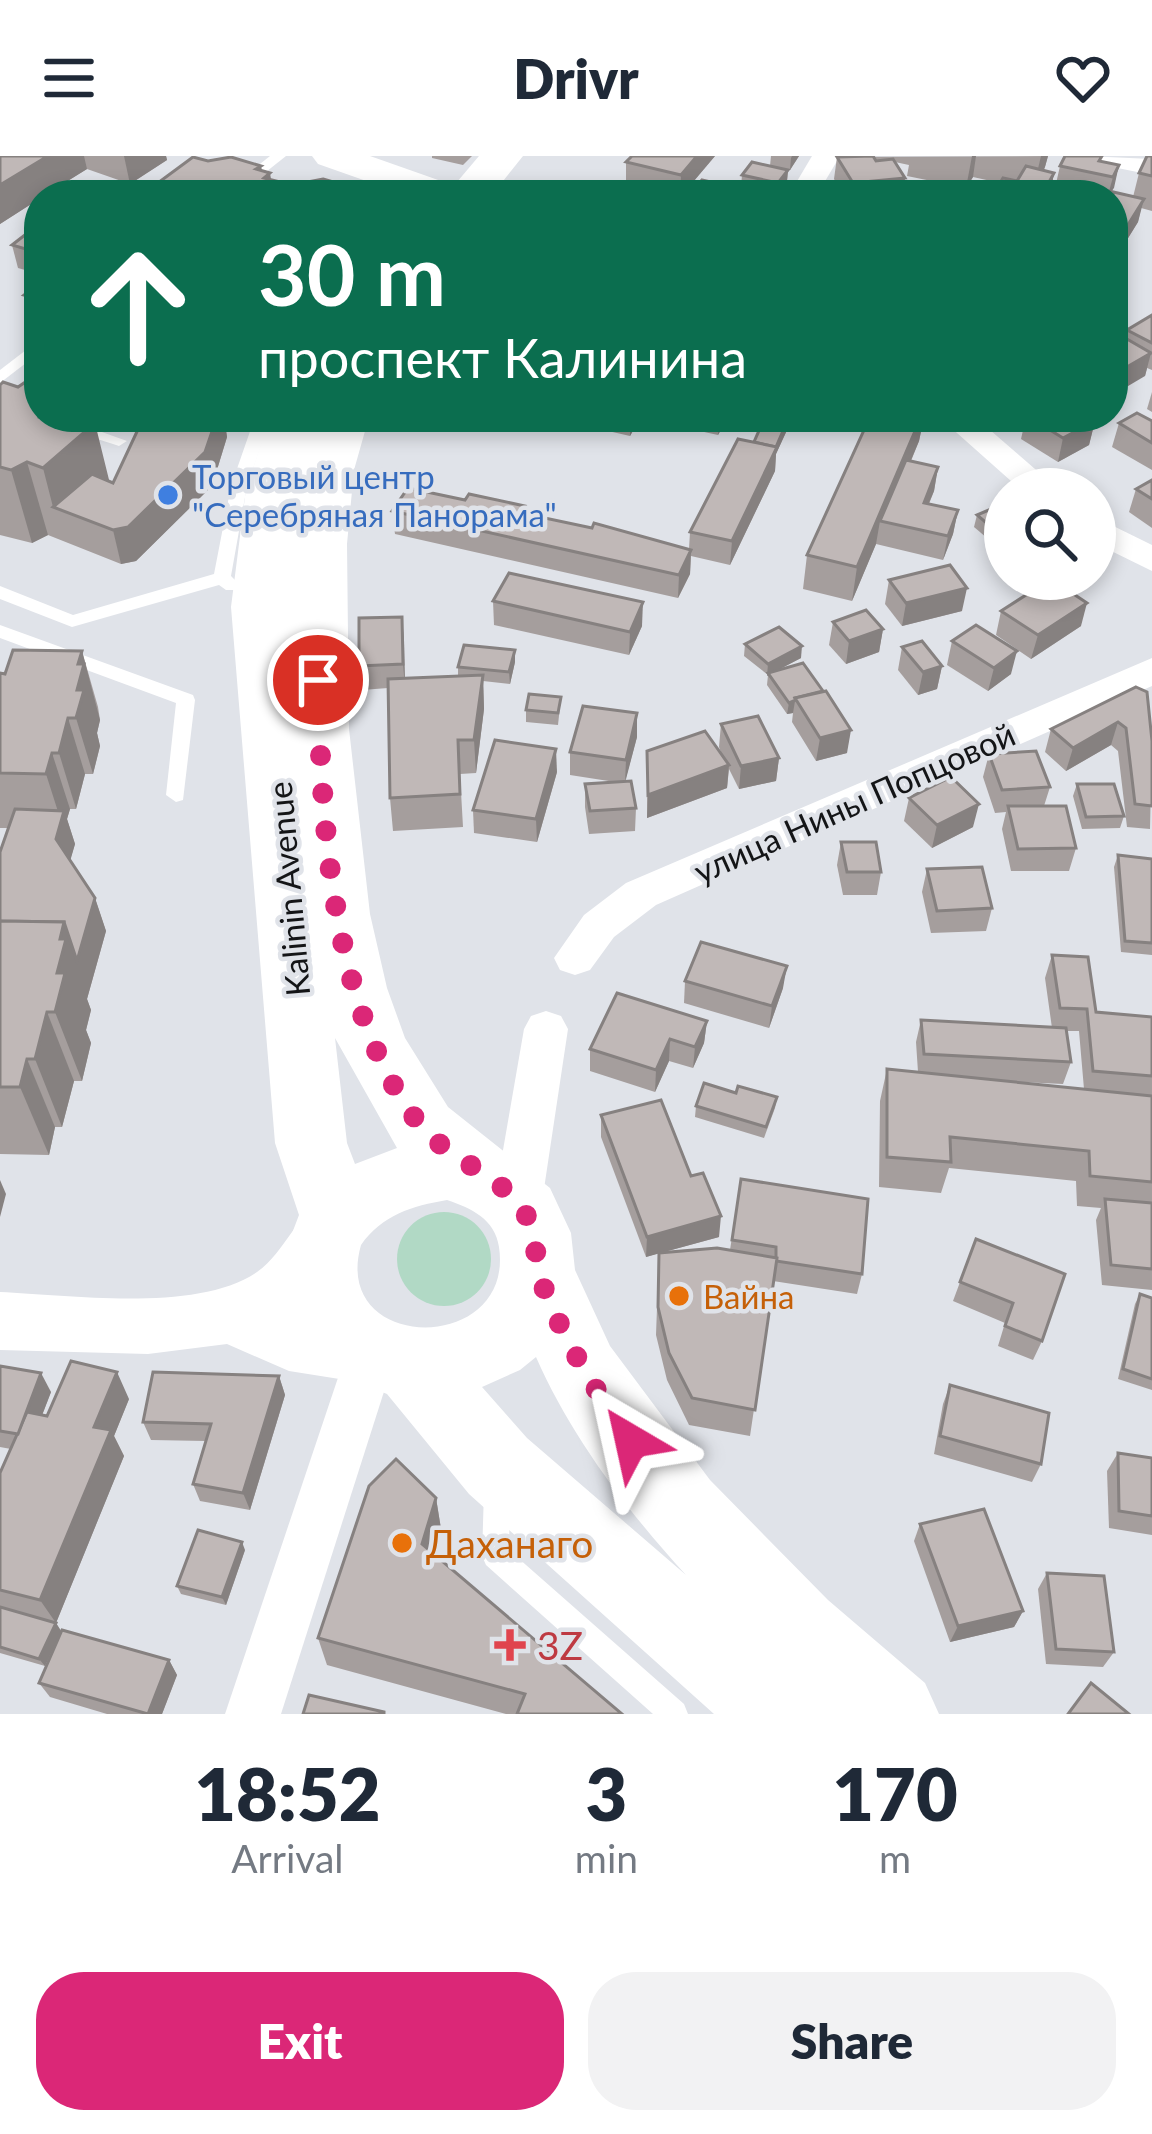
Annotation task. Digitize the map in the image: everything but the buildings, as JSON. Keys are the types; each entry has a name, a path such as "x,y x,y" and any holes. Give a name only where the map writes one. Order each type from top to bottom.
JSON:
{"main road":[{"path":"332,156 401,180"},
{"path":"480,180 502,156"},
{"path":"518,180 539,156"},
{"name":"Kalinin Avenue","path":"291,432 240,593 311,1143 337,1218"},
{"name":"Kalinin Avenue","path":"336,432 315,559 319,720 338,927 369,1037 422,1127 515,1220 582,1372 681,1509 796,1631 894,1714"},
{"path":"392,1360 457,1362 496,1344 525,1313 515,1220 447,1169 405,1172 367,1190 337,1218 320,1254 321,1293 339,1328 392,1360 498,1466 780,1714"}],"street":[{"path":"1098,156 1152,167"},
{"path":"973,432 1016,468"},
{"path":"1116,540 1152,560"},
{"name":"улица Нины Попцовой","path":"575,958 598,926 641,894 1152,671"},
{"path":"515,1220 546,1030"},
{"path":"0,1322 162,1322 232,1316 282,1289 337,1218"},
{"path":"232,1316 290,1342 392,1360 253,1714"}],"lane":[{"path":"248,180 279,156"},
{"path":"0,378 24,358"},
{"path":"20,410 24,411"},
{"path":"91,432 119,441"},
{"path":"0,592 73,621 240,593 238,486 258,432"},
{"path":"0,632 186,700 176,795"},
{"path":"498,1466 495,1556 674,1714"}],"green space":[{"path":"444,1212 477,1226 491,1259 477,1292 444,1306 411,1292 397,1259 411,1226"}],"place":[{"name":"Торговый центр \"Серебряная Панорама\"","path":"168,495"},
{"name":"Вайна","path":"679,1296"},
{"name":"Даханаго","path":"402,1543"},
{"name":"3Z","path":"510,1645"}],"route":[{"path":"318,680 338,927 369,1037 422,1127 518,1202 537,1238 540,1277 582,1372 631,1441"}]}
